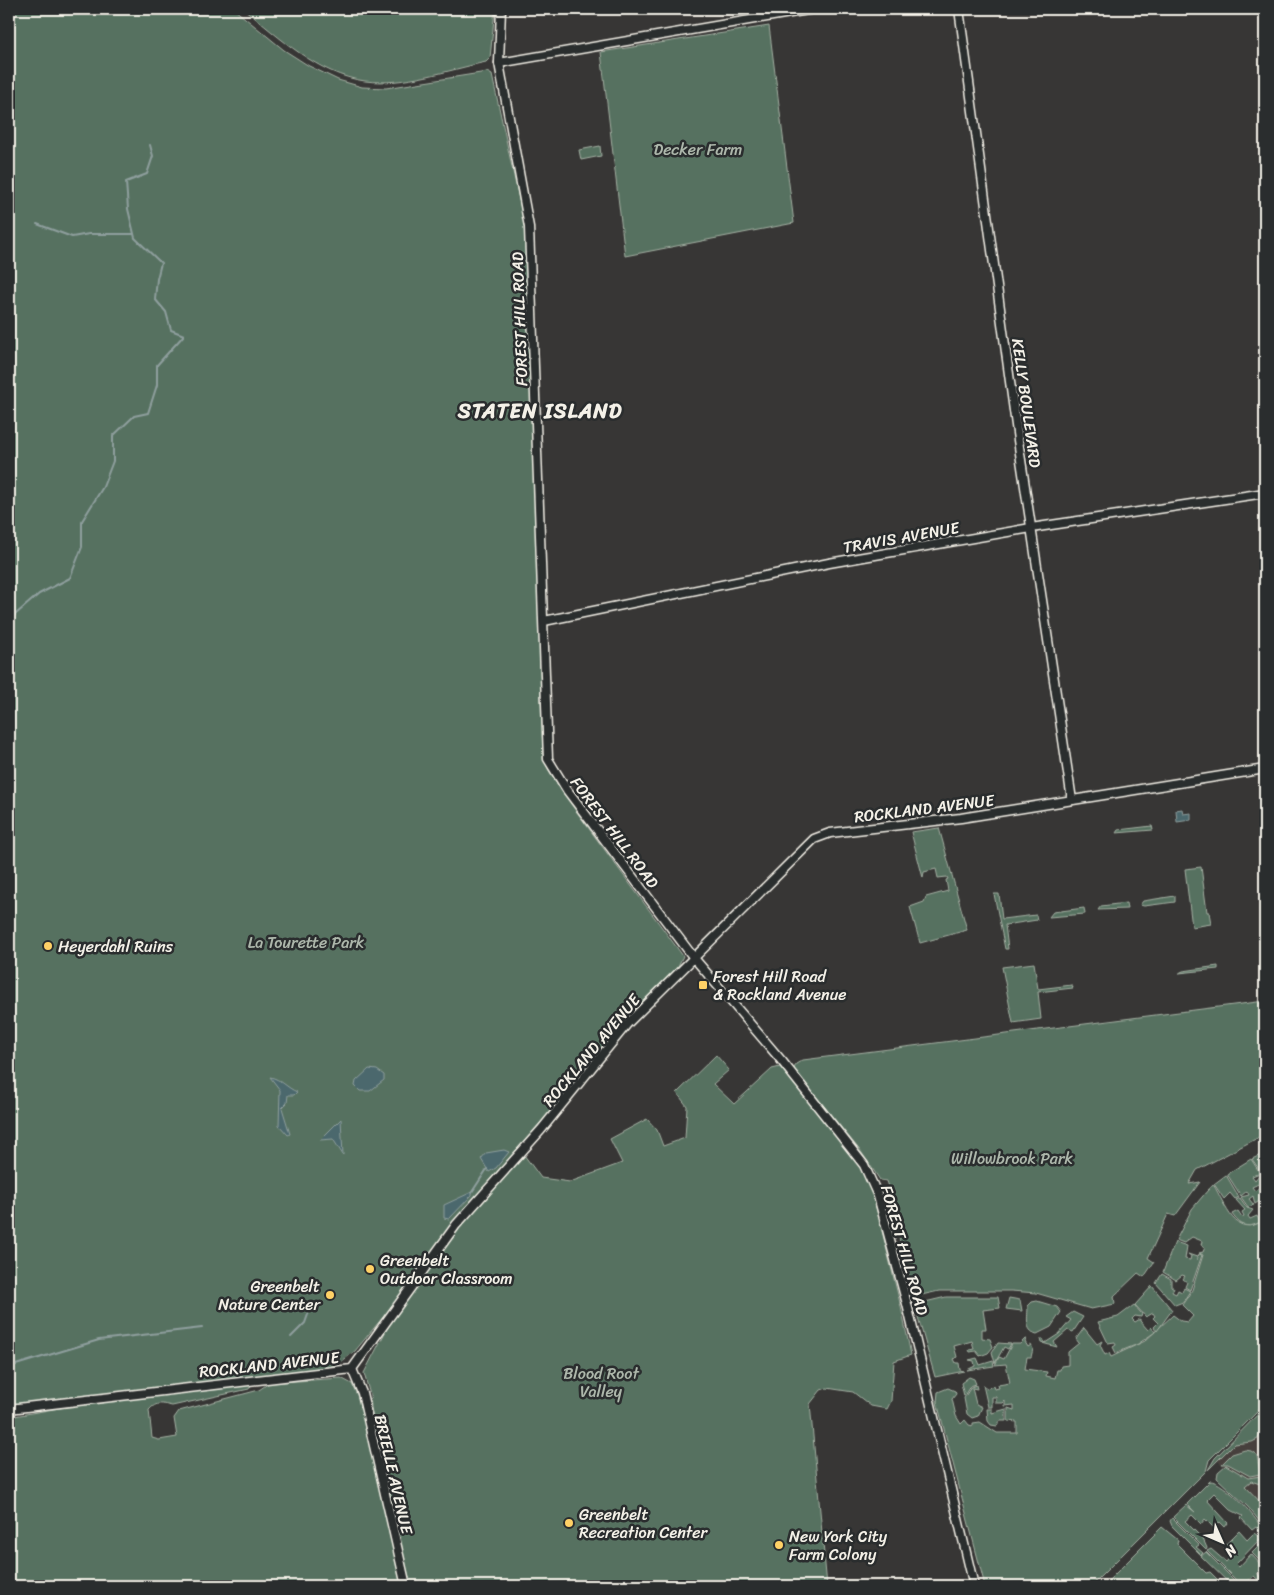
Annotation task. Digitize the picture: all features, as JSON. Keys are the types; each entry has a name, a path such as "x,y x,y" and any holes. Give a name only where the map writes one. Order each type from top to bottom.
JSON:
{"street":[{"name":"FOREST HILL ROAD","path":"501,9 499,63 529,227 544,622 546,750 550,764 597,831 694,958 854,1149 864,1165 878,1196 907,1304 974,1586"},
{"path":"499,63 814,9"},
{"name":"KELLY BOULEVARD","path":"959,9 983,192 1072,800"},
{"name":"TRAVIS AVENUE","path":"544,622 829,563 1032,528 1265,493"},
{"name":"ROCKLAND AVENUE","path":"9,1411 182,1387 352,1369 462,1218 541,1130 627,1024 803,848 819,837 961,818 1265,769"},
{"name":"BRIELLE AVENUE","path":"352,1369 362,1393 406,1586"}],"shaded area":[{"path":"1265,1407 1265,1507 1215,1458"}],"green space":[{"name":"La Tourette Park","path":"9,9 234,9 284,50 309,66 338,80 362,87 386,88 487,72 492,75 525,227 527,248 543,755 548,769 562,792 683,956 676,970 622,1021 556,1105 451,1224 402,1294 355,1351 337,1365 9,1406"},
{"path":"244,9 495,9 490,58 486,62 426,76 380,82 348,77 315,63 285,43"},
{"name":"Decker Farm","path":"769,26 794,223 625,256 601,52"},
{"path":"600,146 601,156 581,160 579,150"},
{"path":"1152,826 1153,830 1116,833 1118,830"},
{"path":"939,828 967,930 920,943 910,907 924,902 926,897 948,891 946,880 948,879 947,877 938,878 936,869 924,872 923,878 911,832"},
{"path":"1201,867 1207,912 1209,912 1211,924 1192,927 1185,869"},
{"path":"994,894 999,894 1002,919 1036,915 1037,920 1005,925 1008,949 1005,949"},
{"path":"1175,896 1175,902 1140,905 1143,901"},
{"path":"1126,903 1127,909 1098,910 1101,906"},
{"path":"1084,908 1085,914 1049,917 1053,912"},
{"path":"1034,963 1038,989 1072,985 1073,988 1038,992 1041,1019 1013,1023 1002,967"},
{"path":"1218,966 1218,969 1179,973 1183,971"},
{"name":"Willowbrook Park","path":"1265,1001 1265,1134 1197,1170 1189,1184 1200,1182 1175,1216 1168,1214 1148,1258 1154,1262 1144,1277 1138,1273 1114,1296 1115,1304 1091,1309 1036,1293 939,1291 917,1296 908,1293 905,1285 910,1279 903,1254 908,1252 903,1252 886,1190 889,1187 887,1181 880,1180 862,1153 794,1069 796,1064 803,1060"},
{"name":"Blood Root Valley","path":"716,1055 729,1070 713,1084 734,1104 772,1069 780,1067 855,1159 873,1195 901,1307 911,1355 894,1361 891,1401 887,1409 871,1406 853,1392 827,1388 821,1390 810,1404 827,1586 410,1586 372,1419 370,1395 364,1373 390,1323 470,1214 524,1155 541,1178 570,1182 622,1163 610,1139 647,1119 657,1130 663,1146 685,1138 687,1106 677,1093"},
{"path":"1265,1153 1265,1174 1263,1175 1252,1159"},
{"path":"1251,1159 1260,1173 1252,1176 1255,1180 1260,1174 1265,1181 1252,1187 1255,1191 1265,1183 1265,1194 1263,1190 1259,1193 1264,1198 1255,1204 1253,1196 1249,1199 1254,1205 1248,1207 1241,1197 1249,1195 1247,1191 1241,1196 1227,1174"},
{"path":"1226,1175 1239,1197 1235,1199 1230,1193 1224,1199 1214,1184"},
{"path":"1213,1184 1227,1211 1239,1223 1246,1226 1265,1220 1265,1404 1209,1460 1206,1471 1091,1586 985,1586 937,1402 938,1392 948,1388 955,1391 956,1394 952,1399 956,1416 961,1424 965,1420 969,1425 973,1426 973,1423 980,1422 997,1433 1017,1433 1017,1422 1008,1421 1008,1408 1014,1410 1014,1405 1005,1406 1005,1401 1003,1403 996,1403 996,1397 992,1397 992,1407 988,1407 983,1385 986,1389 993,1386 994,1389 999,1388 998,1385 1010,1383 1006,1364 995,1365 999,1357 1004,1359 1012,1344 1020,1344 1026,1338 1025,1342 1028,1347 1031,1345 1033,1349 1031,1357 1027,1357 1025,1369 1047,1372 1046,1376 1055,1378 1057,1370 1060,1370 1061,1366 1068,1365 1068,1352 1079,1343 1076,1339 1084,1328 1097,1344 1102,1341 1100,1345 1105,1355 1109,1353 1111,1357 1145,1341 1173,1315 1181,1321 1188,1322 1193,1316 1182,1305 1192,1290 1203,1255 1199,1253 1203,1252 1205,1247 1201,1245 1202,1241 1192,1237 1184,1243 1176,1240 1192,1209"},
{"path":"1240,1198 1247,1208 1253,1210 1248,1216 1250,1219 1257,1216 1260,1222 1248,1226 1241,1224 1235,1218 1232,1214 1238,1211 1242,1217 1244,1216 1242,1212 1245,1210 1236,1200"},
{"path":"1175,1242 1187,1246 1185,1259 1190,1260 1191,1256 1188,1254 1197,1257 1197,1260 1199,1254 1202,1255 1190,1290 1185,1287 1187,1282 1183,1279 1185,1276 1182,1275 1176,1280 1163,1272"},
{"path":"1162,1274 1171,1279 1171,1286 1174,1288 1172,1292 1176,1294 1178,1290 1182,1292 1184,1288 1190,1291 1183,1302 1175,1305 1156,1283"},
{"path":"1152,1286 1172,1310 1157,1331 1154,1327 1158,1323 1153,1318 1155,1316 1153,1313 1146,1317 1135,1305"},
{"path":"946,1297 998,1297 1000,1308 983,1310 986,1329 982,1329 982,1338 990,1339 993,1347 988,1353 980,1356 976,1351 970,1352 969,1350 974,1349 972,1341 954,1346 957,1357 954,1359 956,1363 959,1363 960,1370 964,1371 935,1377 918,1312 916,1311 925,1302"},
{"path":"1009,1298 1020,1300 1022,1311 1006,1309"},
{"path":"1037,1301 1057,1307 1061,1312 1051,1327 1037,1334 1028,1327 1027,1319 1028,1306 1032,1302"},
{"path":"1134,1305 1142,1314 1141,1317 1135,1316 1132,1319 1135,1322 1140,1319 1148,1330 1151,1327 1155,1332 1138,1344 1116,1353 1113,1347 1116,1345 1115,1342 1108,1343 1098,1322 1118,1317"},
{"path":"1073,1312 1083,1317 1073,1332 1068,1330 1054,1342 1057,1347 1042,1343 1041,1339 1045,1343 1059,1334 1071,1320 1066,1317"},
{"path":"998,1343 1011,1344 1008,1349 1004,1347 995,1363 992,1352"},
{"path":"977,1358 980,1365 993,1361 994,1366 967,1370 975,1366 974,1361 969,1360"},
{"path":"969,1377 974,1379 976,1384 970,1386 964,1396 961,1383"},
{"path":"341,1378 352,1384 361,1404 403,1586 9,1586 9,1417 93,1402 251,1385 249,1389 172,1406 155,1405 149,1410 152,1438 159,1440 177,1437 174,1418 179,1411 259,1390 269,1383"},
{"path":"976,1385 977,1389 972,1388 976,1404 982,1407 978,1416 972,1418 967,1414 964,1398 971,1387"},
{"path":"1265,1407 1265,1420 1258,1439 1252,1442 1234,1444 1208,1470 1215,1458"},
{"path":"987,1409 992,1409 992,1413 1006,1409 1006,1421 1000,1421 997,1426 991,1425 988,1421"},
{"path":"1245,1450 1257,1455 1260,1474 1250,1476 1228,1464 1222,1464 1232,1454"},
{"path":"1226,1465 1248,1478 1261,1476 1263,1485 1251,1481 1245,1486 1265,1507 1265,1528 1248,1507 1217,1478 1218,1472"},
{"path":"1210,1481 1216,1482 1232,1494 1250,1512 1262,1529 1266,1538 1265,1562 1263,1564 1252,1553 1263,1542 1260,1539 1236,1564 1239,1567 1251,1554 1263,1567 1257,1573 1261,1578 1265,1575 1265,1586 1254,1576 1242,1586 1207,1551 1211,1549 1226,1562 1232,1555 1224,1546 1239,1531 1247,1540 1254,1533 1258,1536 1261,1533 1256,1527 1252,1530 1241,1518 1243,1516 1231,1510 1214,1493 1207,1500 1228,1523 1225,1527 1220,1522 1214,1528 1205,1519 1201,1524 1192,1515 1185,1521 1203,1539 1206,1550 1173,1517 1186,1505 1195,1512 1187,1504"},
{"path":"1172,1518 1199,1545 1196,1547 1203,1553 1201,1555 1172,1526 1170,1521"},
{"path":"1162,1527 1178,1540 1177,1544 1206,1573 1210,1572 1219,1581 1219,1586 1103,1586"},
{"path":"1206,1552 1240,1586 1232,1586 1201,1556"}],"water":[{"path":"1182,809 1183,814 1191,813 1191,820 1177,822 1176,810"},
{"path":"369,1069 377,1070 384,1075 384,1080 370,1091 360,1091 355,1086 356,1081"},
{"path":"270,1077 297,1092 294,1095 288,1095 287,1103 282,1108 290,1134 288,1135 279,1125 280,1090"},
{"path":"341,1119 343,1155 333,1139 320,1140"},
{"path":"504,1150 509,1152 496,1168 489,1172 481,1159 486,1153"},
{"path":"472,1192 472,1195 449,1219 444,1218 444,1205"}],"waterway":[{"path":"9,620 39,594 70,578 82,547 82,521 103,487 113,461 113,436 134,416 148,413 157,385 157,365 184,335 171,330 166,312 155,299 161,263 135,238 128,209 126,182 147,174 153,156 150,145"},
{"path":"37,224 72,237 89,234 134,234"},
{"path":"472,1192 487,1169"},
{"path":"291,1337 305,1323 310,1309"},
{"path":"9,1367 99,1340 202,1328"}],"place":[{"name":"Heyerdahl Ruins","path":"48,946"},
{"name":"Forest Hill Road & Rockland Avenue","path":"703,985"},
{"name":"Greenbelt Outdoor Classroom","path":"370,1269"},
{"name":"Greenbelt Nature Center","path":"330,1295"},
{"name":"Greenbelt Recreation Center","path":"569,1523"},
{"name":"New York City Farm Colony","path":"779,1545"}],"district":[{"name":"STATEN ISLAND","path":"540,411"}]}
